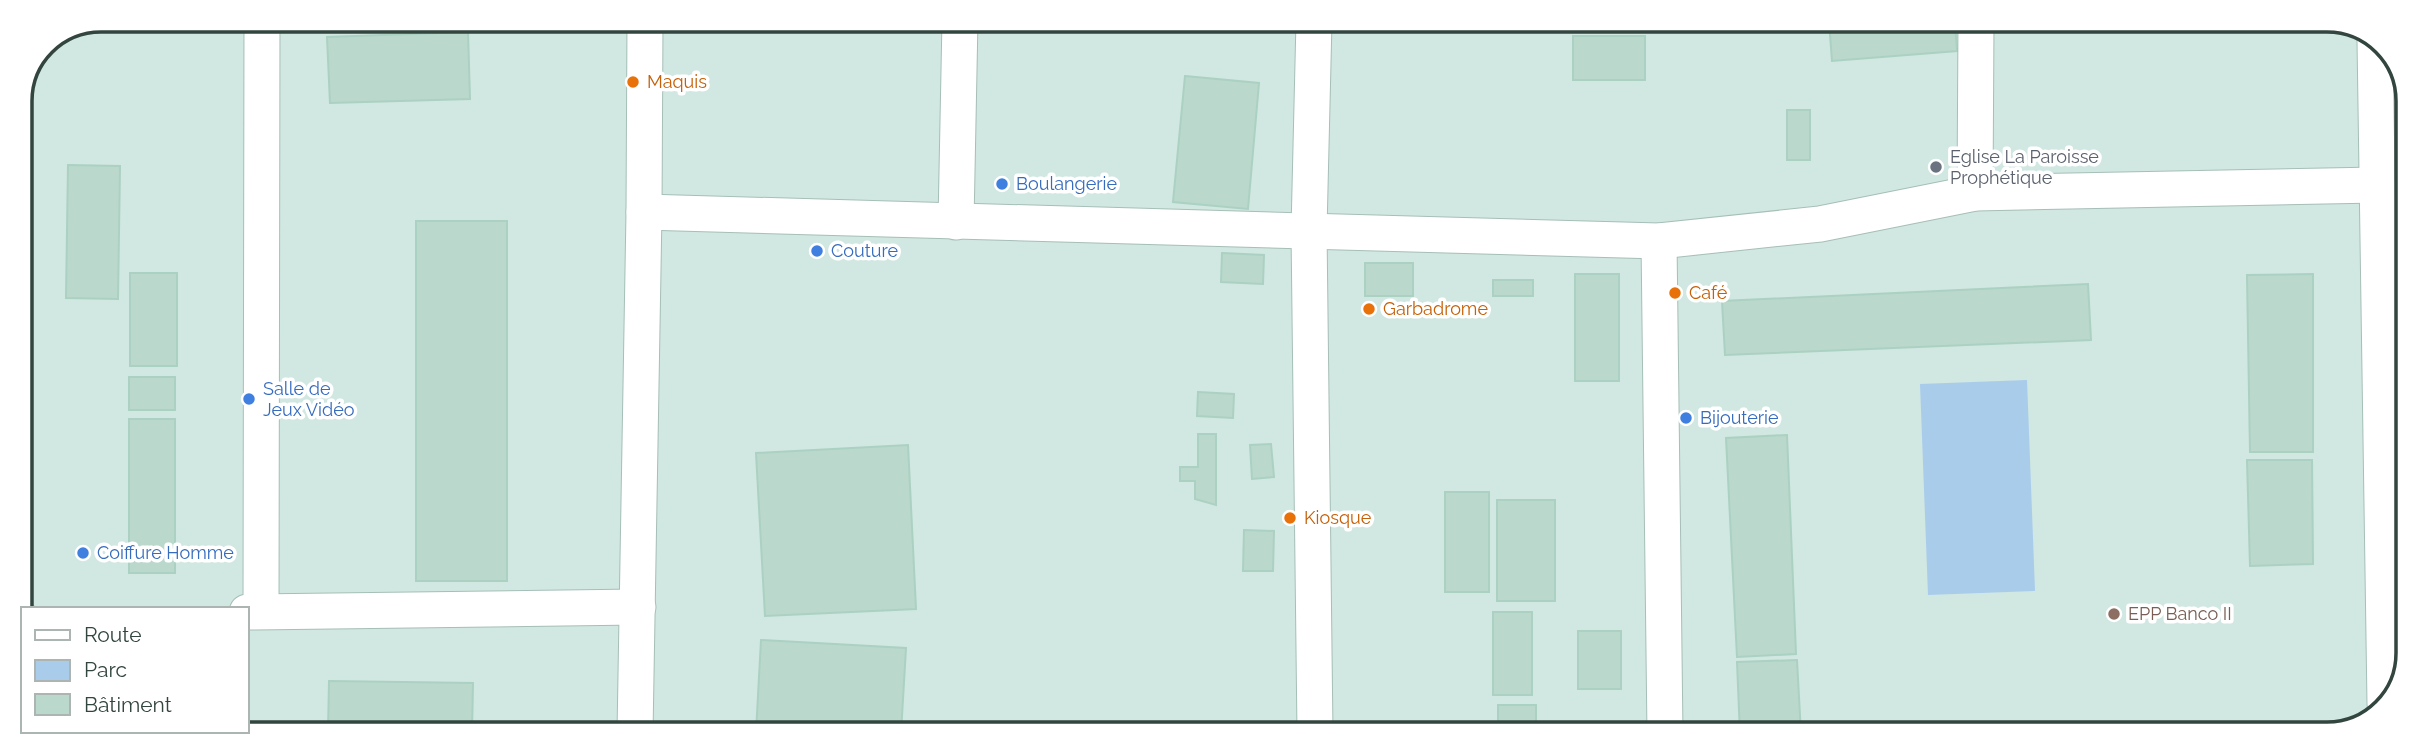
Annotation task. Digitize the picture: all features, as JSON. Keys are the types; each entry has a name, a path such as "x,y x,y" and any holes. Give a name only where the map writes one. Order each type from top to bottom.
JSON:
{"street":[{"path":"262,32 254,611 638,607"},
{"path":"635,722 645,32"},
{"path":"956,222 960,32"},
{"path":"1314,32 1309,230 1315,722"},
{"path":"1975,193 1976,32"},
{"path":"2375,53 2377,185 2392,237 2385,690"},
{"path":"644,212 1659,241 1820,224 1975,193 2377,185"},
{"path":"1659,241 1665,722"}],"shaded area":[{"path":"101,32 2344,34 2365,43 2381,59 2392,78 2395,96 2396,653 2393,671 2384,692 2375,702 2349,719 2335,722 248,722 248,607 32,607 33,87 43,62 62,43 74,37"}],"green space":[{"path":"2027,380 2035,591 1928,595 1920,384"}],"building":[{"path":"468,32 470,99 330,103 327,37"},
{"path":"1830,32 1956,32 1957,51 1832,61"},
{"path":"1573,36 1645,36 1645,80 1573,80"},
{"path":"1185,76 1259,83 1248,209 1173,202"},
{"path":"1787,110 1810,110 1810,160 1787,160"},
{"path":"68,165 120,166 118,299 66,298"},
{"path":"416,221 507,221 507,581 416,581"},
{"path":"1222,253 1264,255 1263,284 1221,282"},
{"path":"1365,263 1413,263 1413,296 1365,296"},
{"path":"130,273 177,273 177,366 130,366"},
{"path":"1575,274 1619,274 1619,381 1575,381"},
{"path":"2313,274 2313,452 2250,452 2247,275"},
{"path":"1493,280 1533,280 1533,296 1493,296"},
{"path":"2088,284 2091,340 1725,355 1722,301"},
{"path":"129,377 175,377 175,410 129,410"},
{"path":"1198,392 1234,394 1233,418 1197,416"},
{"path":"129,419 175,419 175,573 129,573"},
{"path":"1198,434 1216,434 1216,505 1195,499 1195,481 1180,481 1180,467 1198,467"},
{"path":"1787,435 1796,654 1737,657 1726,438"},
{"path":"1271,444 1274,477 1252,479 1250,445"},
{"path":"908,445 916,609 765,616 756,453"},
{"path":"2247,460 2312,460 2313,564 2250,566"},
{"path":"1445,492 1489,492 1489,592 1445,592"},
{"path":"1497,500 1555,500 1555,601 1497,601"},
{"path":"1244,530 1274,531 1273,571 1243,571"},
{"path":"1493,612 1532,612 1532,695 1493,695"},
{"path":"1578,631 1621,631 1621,689 1578,689"},
{"path":"761,640 906,648 902,722 757,722"},
{"path":"1797,660 1800,722 1740,722 1737,662"},
{"path":"329,681 473,683 472,722 328,722"},
{"path":"1498,705 1536,705 1536,722 1498,722"}],"place":[{"name":"Maquis","path":"633,82"},
{"name":"Eglise La Paroisse Prophétique","path":"1936,167"},
{"name":"Boulangerie","path":"1002,184"},
{"name":"Couture","path":"817,251"},
{"name":"Café","path":"1675,293"},
{"name":"Garbadrome","path":"1369,309"},
{"name":"Salle de Jeux Vidéo","path":"249,399"},
{"name":"Bijouterie","path":"1686,418"},
{"name":"Kiosque","path":"1290,518"},
{"name":"Coiffure Homme","path":"83,553"},
{"name":"EPP Banco II","path":"2114,614"}]}
